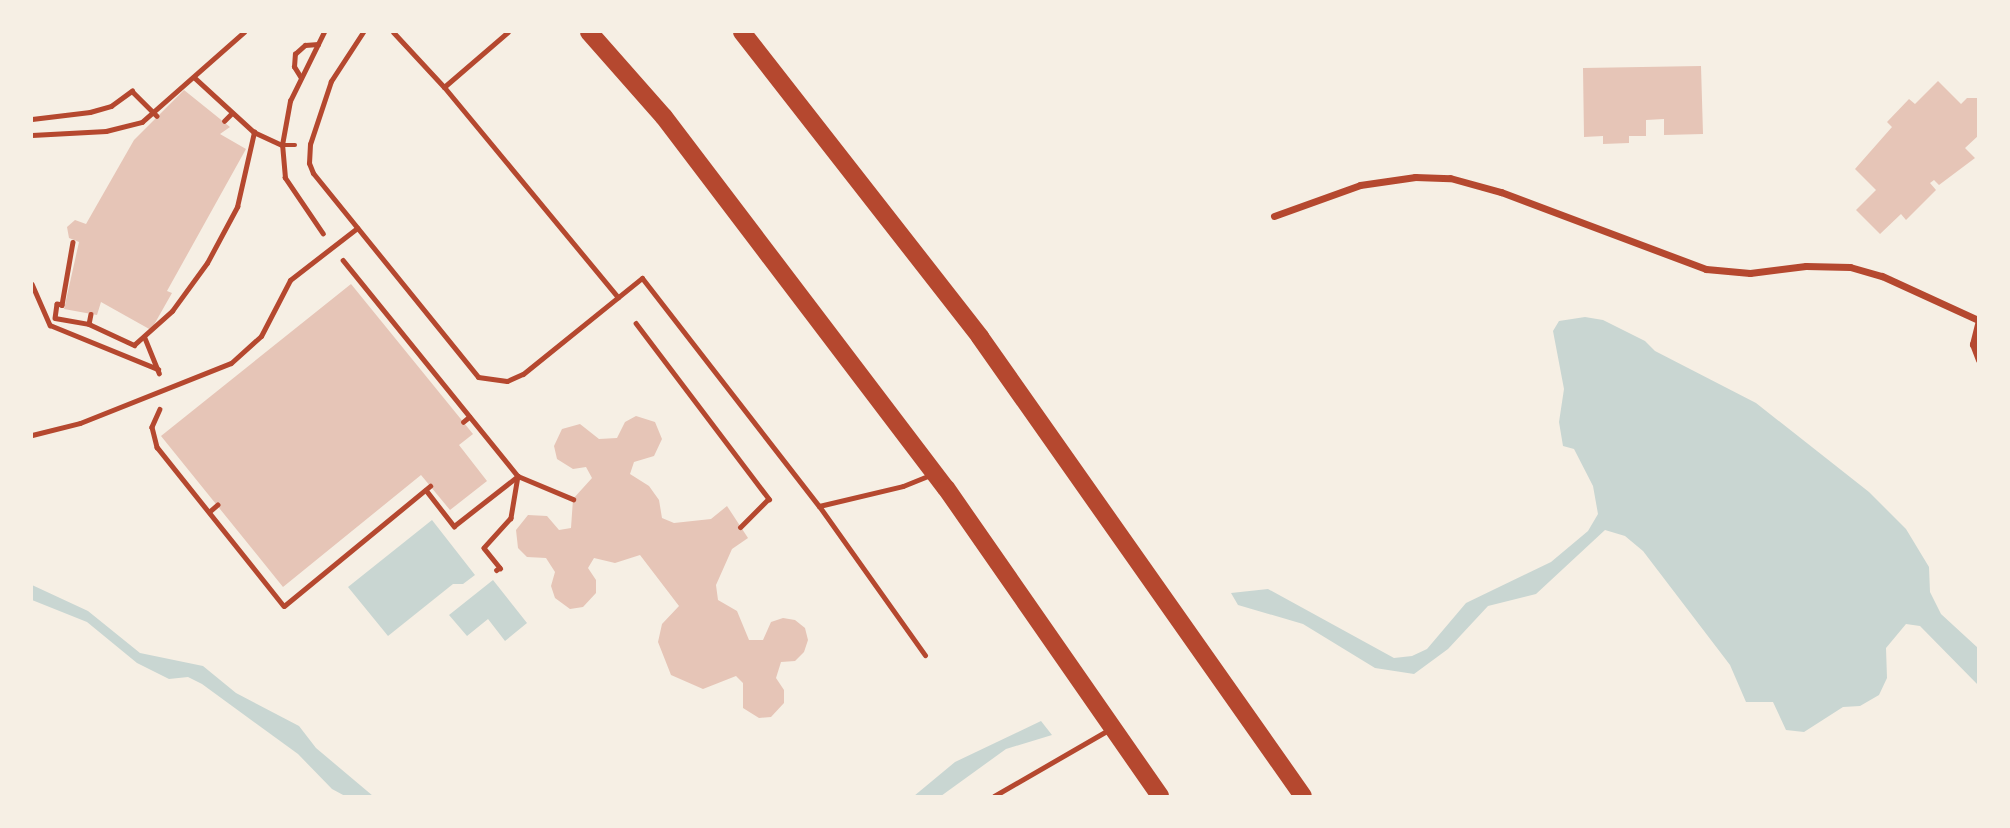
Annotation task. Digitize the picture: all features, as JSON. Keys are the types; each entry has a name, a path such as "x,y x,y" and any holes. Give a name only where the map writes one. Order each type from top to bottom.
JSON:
{"main road":[{"path":"589,32 664,117 934,473 1160,796"},
{"path":"741,32 995,358 1303,796"}],"street":[{"path":"1274,216 1360,185 1415,177 1450,178 1501,192 1706,269 1751,273 1806,266 1850,267 1882,276 1978,320 1973,344 1979,360"}],"lane":[{"path":"363,32 331,81 310,144 313,173 467,367 492,382 507,382 523,374 642,278 819,506 925,655"},
{"path":"393,32 444,87 618,297"},
{"path":"444,87 508,32"},
{"path":"32,435 80,423 160,389 214,371 245,352 261,336 290,280 357,228"},
{"path":"819,506 902,486 934,473"},
{"path":"994,796 1112,728"}],"path":[{"path":"32,135 106,131 142,122 244,32"},
{"path":"301,78 294,67 295,54 305,46 318,44"},
{"path":"195,78 254,132 282,145 310,144"},
{"path":"32,119 68,118 110,106 132,91 157,116"},
{"path":"224,121 232,113"},
{"path":"47,317 89,324 135,345 145,338 207,263 237,207 254,132"},
{"path":"55,318 57,304 62,305 74,242"},
{"path":"32,284 47,317 57,330 159,370"},
{"path":"89,324 91,314"},
{"path":"636,323 769,499 741,527"},
{"path":"145,338 159,370 160,414 152,427 157,447 284,606 428,488 454,526 518,476 511,518 484,548 500,568 496,570"},
{"path":"463,422 469,417"},
{"path":"209,512 217,505"}],"shaded area":[{"path":"1585,317 1603,320 1645,341 1655,351 1756,403 1869,492 1906,529 1929,567 1930,592 1941,614 1978,648 1978,685 1920,626 1906,624 1886,648 1887,678 1879,695 1860,706 1843,707 1804,732 1786,730 1773,702 1746,702 1730,665 1643,551 1625,536 1605,530 1536,594 1488,606 1448,649 1414,674 1375,668 1303,624 1238,605 1231,593 1268,589 1394,658 1412,656 1427,649 1466,603 1551,562 1588,531 1598,514 1593,486 1574,449 1563,446 1559,422 1564,389 1553,331 1559,321"},
{"path":"432,520 475,575 463,584 453,584 388,636 348,587"},
{"path":"493,580 527,623 505,641 488,619 467,636 449,615"},
{"path":"32,585 88,611 140,653 203,666 236,693 299,726 316,748 373,796 345,796 332,789 298,754 202,684 188,677 169,679 137,663 87,622 32,600"},
{"path":"1041,721 1052,735 1006,749 941,796 914,796 955,762"}],"building":[{"path":"1701,66 1703,134 1664,135 1664,119 1646,120 1646,136 1629,136 1629,143 1603,144 1603,136 1584,137 1583,68"},
{"path":"1938,81 1961,104 1967,98 1979,98 1979,135 1965,148 1975,158 1939,185 1934,180 1930,183 1936,190 1906,220 1901,214 1880,234 1856,210 1876,190 1855,169 1892,127 1887,122 1909,99 1915,104"},
{"path":"184,90 230,127 220,134 246,149 167,291 172,293 151,330 101,302 97,315 64,309 79,242 69,238 67,227 75,220 86,224 134,140"},
{"path":"351,284 473,434 459,445 487,481 450,510 421,475 283,587 161,436"},
{"path":"636,416 655,422 662,439 654,456 634,462 630,474 649,486 659,500 662,518 674,523 711,519 727,506 748,538 732,549 716,585 718,600 737,611 749,640 763,640 771,622 783,618 795,620 805,628 808,640 804,652 795,661 781,662 776,678 784,690 784,703 771,717 759,718 743,708 743,683 736,676 703,689 671,675 658,642 662,624 679,606 640,555 615,563 594,558 588,568 596,580 596,593 583,607 570,609 555,598 551,586 555,572 546,558 527,557 518,548 516,530 528,515 547,516 559,530 571,528 573,499 592,478 586,467 573,469 557,459 554,446 562,429 580,424 599,439 617,438 625,422"}]}
